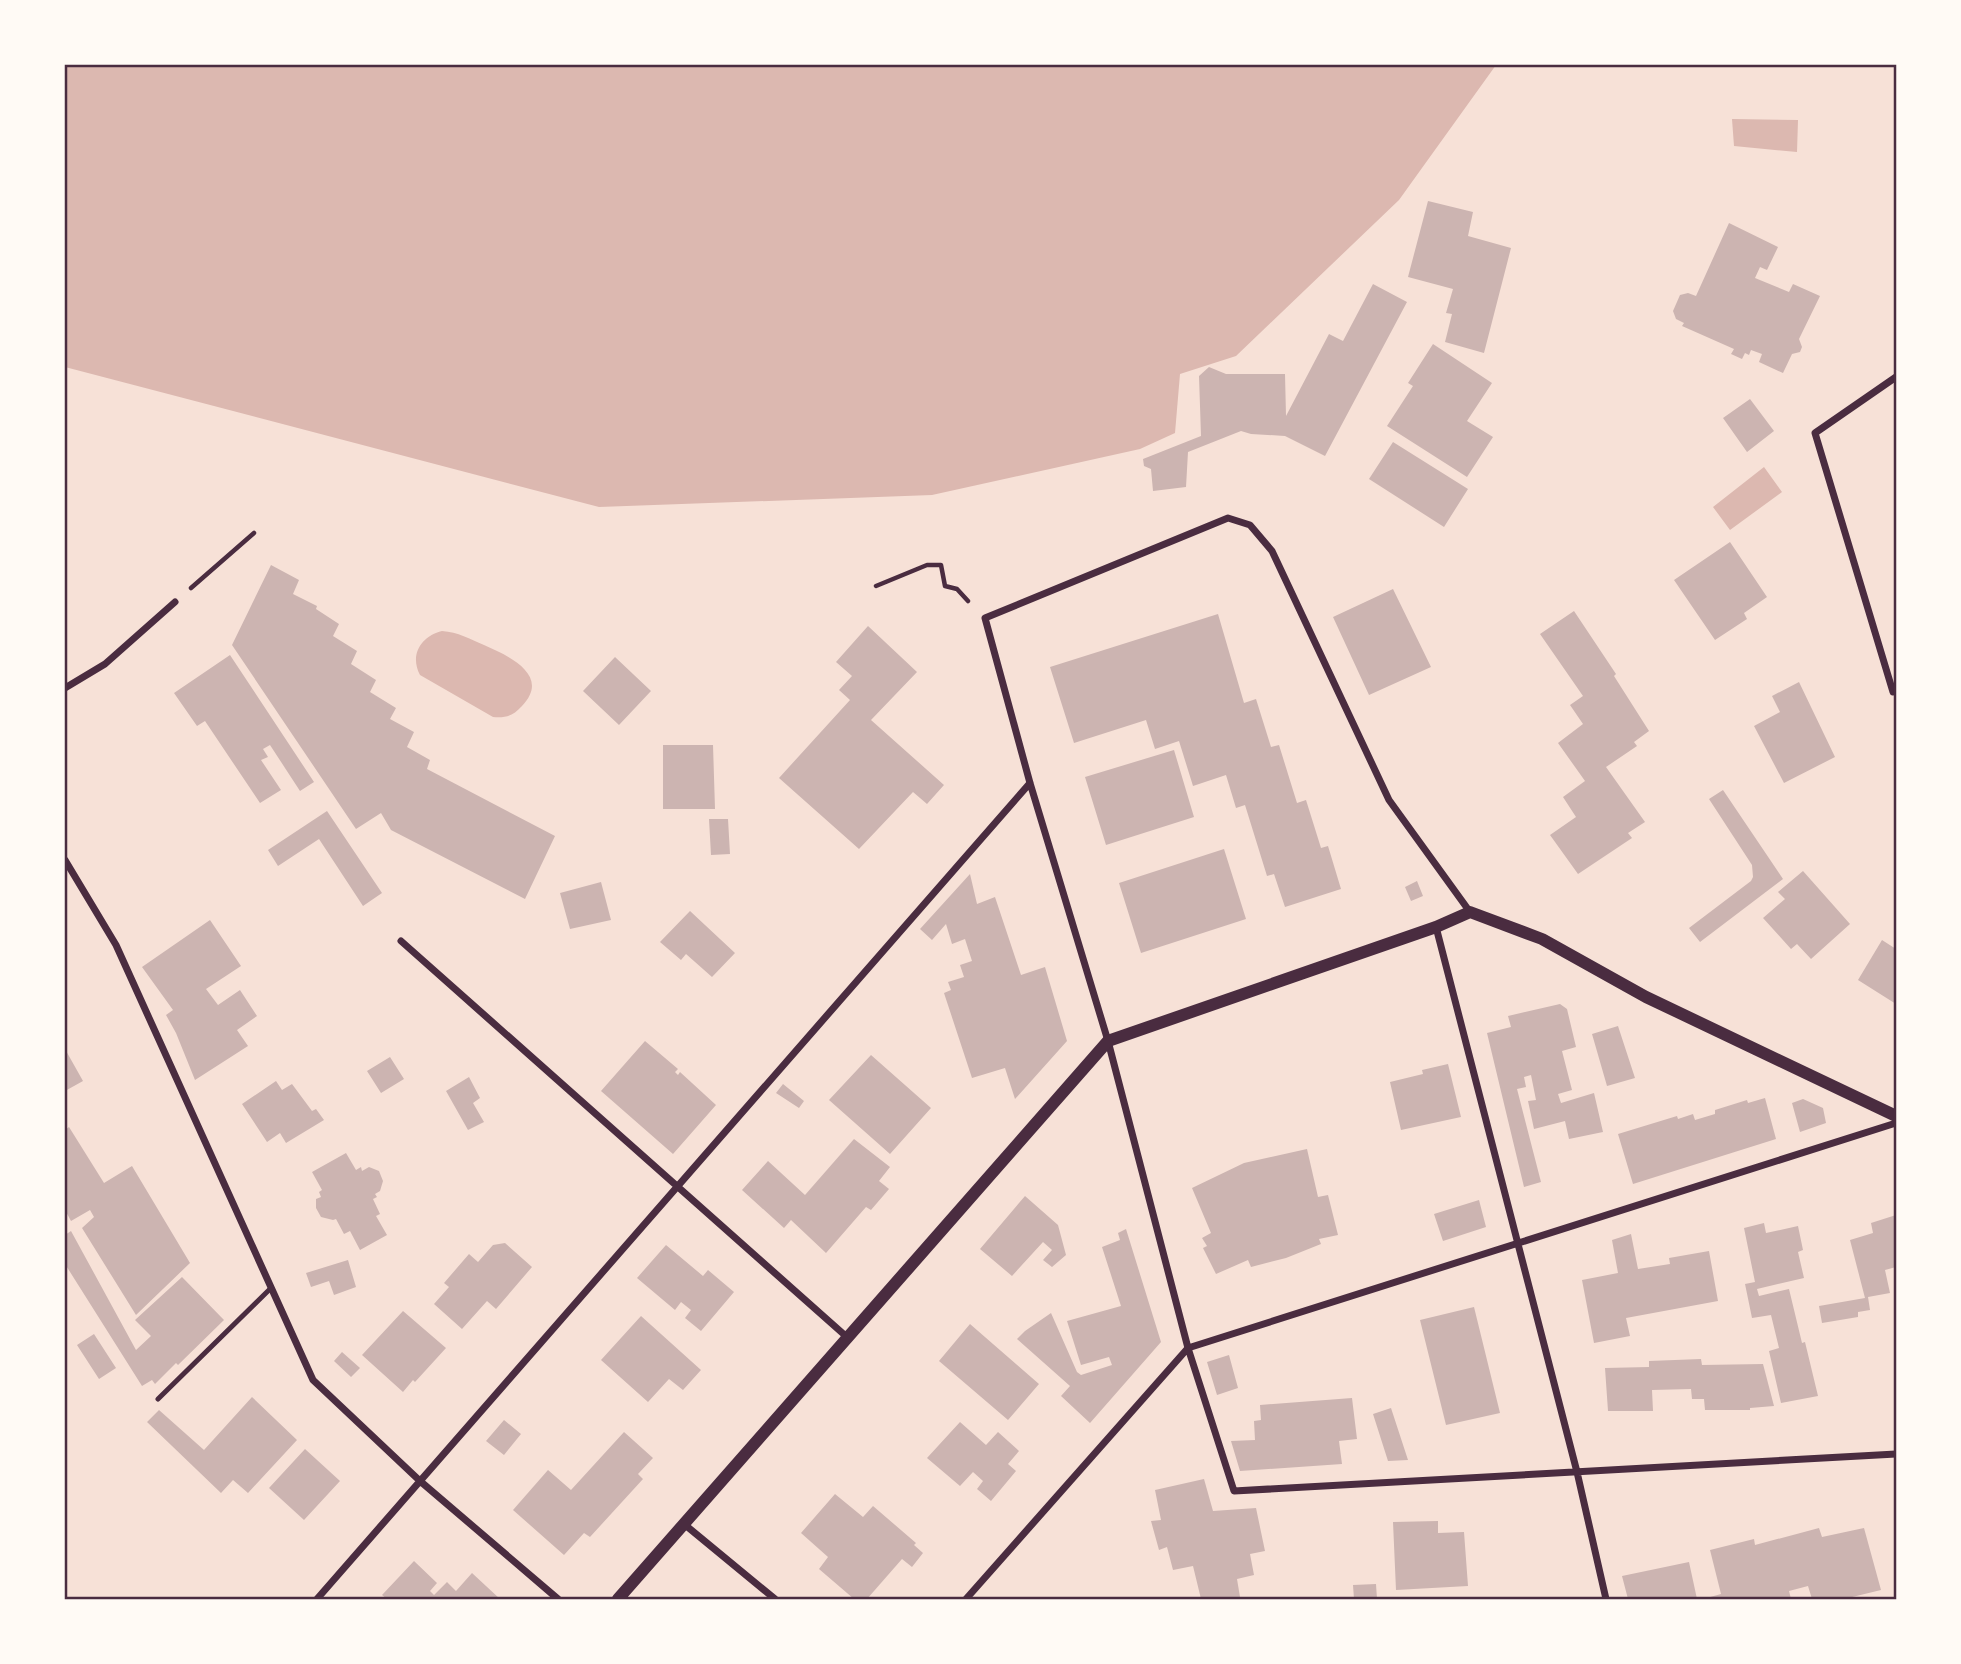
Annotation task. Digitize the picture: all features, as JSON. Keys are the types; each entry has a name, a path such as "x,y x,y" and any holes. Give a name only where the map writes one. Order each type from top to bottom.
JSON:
{"street":[{"path":"1895,692 1815,433 1896,377"},
{"path":"1896,1116 1646,996 1542,939 1470,912 1389,800 1272,551 1250,525 1228,518 985,618 1030,783 1108,1041 1188,1348 1234,1491 1896,1454"},
{"path":"65,688 105,664 175,602"},
{"path":"317,1599 1030,783"},
{"path":"65,860 116,945 313,1380 420,1480 558,1599"},
{"path":"618,1599 1108,1041 1436,927 1470,912"},
{"path":"1436,927 1577,1472 1606,1599"},
{"path":"401,941 848,1338"},
{"path":"966,1599 1188,1348 1896,1123"},
{"path":"684,1524 775,1599"}],"lane":[{"path":"158,1399 271,1288"}],"path":[{"path":"175,602 254,533"},
{"path":"876,586 927,565 941,565 944,586"}],"shaded area":[{"path":"65,65 1496,65 1399,200 1236,356 1180,374 1175,433 1140,449 932,495 599,507 65,367"},
{"path":"1732,119 1798,120 1797,152 1734,146"},
{"path":"1764,467 1782,492 1730,530 1713,507"},
{"path":"442,631 459,634 493,649 523,668 532,685 530,695 522,706 509,716 493,717 420,675 416,660 419,647 429,637"}],"building":[{"path":"1428,201 1473,212 1468,236 1511,248 1484,353 1445,342 1452,314 1446,313 1453,289 1408,277"},
{"path":"1729,223 1778,247 1767,270 1760,267 1755,278 1789,292 1793,284 1820,296 1799,339 1802,347 1800,352 1792,354 1783,373 1759,362 1762,354 1751,350 1749,355 1745,353 1742,359 1731,354 1734,349 1682,326 1684,323 1676,319 1673,311 1680,295 1688,293 1696,296"},
{"path":"1373,284 1407,302 1325,456 1285,436 1241,431 1188,452 1186,487 1153,491 1151,469 1144,466 1143,459 1201,436 1199,376 1209,367 1226,374 1285,374 1286,416 1329,334 1343,341"},
{"path":"1433,344 1492,383 1467,421 1493,437 1467,477 1387,426 1413,386 1408,383"},
{"path":"1750,399 1774,431 1747,452 1723,418"},
{"path":"1393,442 1468,489 1444,527 1369,479"},
{"path":"1730,542 1767,597 1744,613 1747,619 1715,640 1674,580"},
{"path":"271,565 299,580 293,594 317,606 316,609 339,624 333,636 357,651 351,664 376,680 370,692 396,708 390,719 414,732 407,747 430,760 427,769 555,836 525,899 391,830 381,813 356,829 232,645"},
{"path":"1393,589 1431,667 1369,695 1333,617"},
{"path":"1574,611 1616,674 1614,676 1649,731 1634,742 1637,746 1606,767 1645,822 1628,833 1632,838 1578,874 1550,835 1576,817 1563,797 1585,781 1558,743 1583,724 1570,705 1583,696 1540,634"},
{"path":"1218,614 1244,703 1256,699 1271,747 1279,745 1297,803 1306,800 1321,848 1328,846 1341,889 1285,907 1274,874 1267,876 1245,805 1236,808 1226,775 1193,786 1179,741 1155,749 1146,720 1074,743 1050,667"},
{"path":"868,626 917,672 871,720 944,785 927,804 913,792 859,849 779,778 850,700 839,690 852,676 836,662"},
{"path":"230,655 314,782 300,791 270,745 263,749 268,757 261,760 281,790 260,803 205,721 197,726 174,693"},
{"path":"615,657 651,691 619,725 583,691"},
{"path":"1799,682 1835,757 1784,783 1754,726 1780,712 1772,696"},
{"path":"663,745 713,745 715,809 663,809"},
{"path":"1174,750 1194,817 1106,845 1085,777"},
{"path":"1723,790 1783,879 1700,942 1689,928 1753,877 1752,865 1709,799"},
{"path":"327,811 382,893 363,906 319,839 278,866 268,850"},
{"path":"709,819 728,819 730,854 711,855"},
{"path":"1224,849 1246,919 1141,953 1119,883"},
{"path":"1803,871 1850,924 1811,959 1797,944 1791,949 1763,918 1785,899 1778,892"},
{"path":"970,874 977,904 995,897 1021,975 1045,967 1067,1041 1015,1099 1005,1068 972,1078 944,993 951,990 948,982 964,977 960,965 972,961 965,939 952,944 946,924 932,940 920,929"},
{"path":"1417,881 1423,896 1411,901 1405,887"},
{"path":"601,882 611,920 570,929 560,893"},
{"path":"690,911 735,953 712,977 686,954 681,960 660,942"},
{"path":"210,920 241,966 206,989 218,1005 240,990 257,1016 237,1030 248,1046 195,1080 166,1015 173,1010 142,967"},
{"path":"1882,940 1896,949 1896,1004 1858,980"},
{"path":"1560,1004 1567,1009 1576,1047 1562,1051 1572,1090 1558,1094 1561,1103 1594,1093 1603,1132 1569,1139 1565,1121 1534,1129 1528,1101 1536,1100 1531,1075 1524,1077 1526,1087 1517,1089 1541,1182 1524,1187 1487,1033 1511,1027 1508,1016"},
{"path":"1618,1026 1635,1078 1607,1086 1592,1034"},
{"path":"645,1041 678,1069 675,1072 678,1075 680,1072 716,1105 673,1154 601,1091"},
{"path":"65,1049 83,1081 65,1091"},
{"path":"871,1055 931,1108 890,1154 829,1100"},
{"path":"390,1057 404,1079 381,1093 367,1071"},
{"path":"1448,1064 1461,1117 1401,1130 1390,1082 1423,1074 1422,1070"},
{"path":"469,1077 480,1098 473,1103 484,1122 468,1130 446,1091"},
{"path":"276,1081 282,1090 292,1084 312,1111 316,1109 324,1120 286,1143 280,1133 267,1142 242,1104"},
{"path":"783,1084 804,1101 799,1108 776,1093"},
{"path":"1765,1098 1776,1139 1633,1184 1618,1134 1677,1116 1678,1119 1693,1114 1695,1120 1715,1114 1715,1110 1747,1100 1748,1103"},
{"path":"1803,1099 1823,1108 1826,1123 1800,1132 1792,1103"},
{"path":"69,1127 104,1183 132,1166 190,1263 136,1315 82,1228 94,1217 90,1210 71,1221 65,1210 65,1130"},
{"path":"854,1139 890,1167 879,1181 889,1189 871,1210 866,1207 826,1253 791,1220 784,1228 742,1190 768,1161 805,1195"},
{"path":"1307,1149 1318,1197 1328,1195 1338,1235 1319,1239 1321,1244 1286,1258 1251,1267 1248,1260 1216,1274 1203,1248 1207,1246 1202,1238 1211,1233 1192,1188 1244,1163"},
{"path":"346,1153 356,1170 361,1167 362,1171 369,1167 379,1171 383,1181 380,1191 375,1194 377,1197 373,1199 380,1214 376,1216 387,1235 360,1250 350,1231 344,1234 336,1219 321,1217 316,1208 316,1199 321,1197 319,1192 322,1190 312,1172"},
{"path":"1025,1196 1058,1225 1066,1255 1052,1267 1043,1260 1052,1250 1043,1242 1012,1276 980,1249"},
{"path":"1479,1200 1486,1227 1443,1241 1434,1214"},
{"path":"1896,1215 1896,1267 1885,1270 1890,1293 1868,1297 1870,1310 1858,1312 1858,1317 1822,1323 1819,1306 1865,1298 1850,1240 1873,1233 1871,1223"},
{"path":"1764,1223 1766,1233 1798,1226 1803,1250 1798,1252 1804,1278 1757,1289 1759,1296 1789,1289 1818,1396 1781,1403 1769,1351 1779,1348 1771,1315 1752,1318 1745,1284 1755,1282 1744,1228"},
{"path":"1126,1229 1161,1342 1090,1423 1061,1396 1070,1386 1017,1339 1051,1313 1077,1372 1081,1375 1112,1365 1109,1357 1081,1365 1067,1321 1121,1306 1102,1247 1120,1240 1118,1233"},
{"path":"71,1231 136,1350 151,1336 135,1320 182,1277 224,1320 155,1384 152,1380 142,1386 65,1264 65,1235"},
{"path":"1631,1234 1638,1269 1670,1264 1669,1258 1709,1251 1718,1301 1626,1318 1630,1336 1594,1343 1582,1280 1618,1273 1612,1240"},
{"path":"505,1243 532,1267 496,1309 487,1301 462,1329 434,1304 449,1287 444,1283 469,1254 478,1262 493,1245"},
{"path":"666,1245 703,1276 708,1270 734,1292 701,1331 685,1318 691,1310 681,1302 675,1310 637,1278"},
{"path":"348,1260 356,1287 334,1295 329,1281 311,1287 306,1273"},
{"path":"1474,1307 1500,1413 1446,1425 1420,1320"},
{"path":"403,1311 446,1348 403,1392 362,1355"},
{"path":"641,1316 701,1370 683,1390 669,1379 648,1402 601,1360"},
{"path":"970,1324 1039,1384 1008,1420 939,1361"},
{"path":"94,1334 116,1368 99,1379 77,1345"},
{"path":"342,1352 360,1368 351,1377 334,1361"},
{"path":"1229,1355 1238,1388 1217,1395 1207,1362"},
{"path":"1701,1359 1702,1365 1763,1364 1774,1406 1750,1410 1705,1410 1704,1399 1692,1399 1691,1389 1652,1390 1653,1411 1608,1411 1605,1368 1649,1367 1649,1361"},
{"path":"252,1397 297,1440 248,1493 233,1480 221,1493 147,1422 159,1410 204,1450"},
{"path":"1352,1398 1357,1439 1339,1441 1342,1464 1240,1471 1231,1441 1255,1440 1254,1421 1261,1420 1260,1405"},
{"path":"1391,1408 1408,1460 1388,1461 1373,1414"},
{"path":"504,1420 521,1434 504,1455 486,1441"},
{"path":"960,1422 986,1445 998,1432 1019,1451 1008,1464 1016,1471 991,1501 977,1489 983,1481 973,1472 960,1486 927,1458"},
{"path":"624,1432 653,1458 638,1474 643,1479 590,1537 584,1533 564,1555 513,1510 548,1470 571,1490"},
{"path":"305,1449 340,1481 304,1520 269,1488"},
{"path":"1204,1479 1213,1511 1256,1508 1265,1551 1250,1554 1254,1575 1237,1579 1240,1597 1201,1599 1193,1566 1173,1570 1167,1547 1159,1550 1151,1521 1161,1520 1155,1490"},
{"path":"835,1494 863,1517 873,1506 916,1543 914,1545 923,1553 912,1567 902,1559 867,1599 854,1599 819,1569 828,1557 801,1533"},
{"path":"1438,1521 1438,1533 1464,1532 1468,1586 1396,1590 1393,1522"},
{"path":"1819,1528 1822,1537 1864,1528 1881,1590 1844,1599 1812,1599 1808,1586 1789,1591 1791,1599 1703,1599 1721,1594 1710,1550 1754,1539 1755,1545"},
{"path":"414,1561 437,1583 430,1591 434,1595 447,1582 456,1591 472,1573 500,1599 387,1599 382,1595"},
{"path":"1689,1562 1697,1599 1628,1599 1622,1576"},
{"path":"1376,1584 1377,1599 1354,1599 1353,1585"}]}
